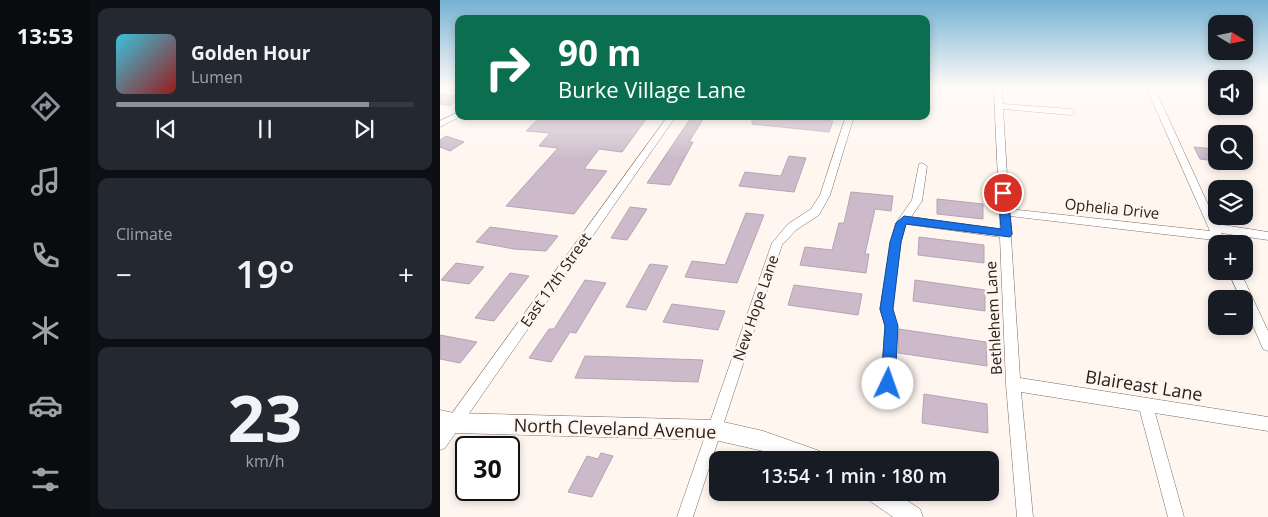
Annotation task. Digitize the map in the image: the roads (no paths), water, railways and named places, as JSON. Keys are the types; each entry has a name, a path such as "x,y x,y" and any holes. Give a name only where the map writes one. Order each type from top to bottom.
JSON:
{"street":[{"name":"Bethlehem Lane","path":"998,111 1013,384 1025,517"},
{"path":"1060,111 1071,112"},
{"path":"1161,111 1218,235"},
{"path":"442,120 455,115"},
{"name":"East 17th Street","path":"440,443 447,422 669,120"},
{"name":"New Hope Lane","path":"685,517 778,243 792,227 815,212 826,195 849,120"},
{"path":"888,384 891,326 886,309 896,242 904,220 917,201 922,166"},
{"name":"Ophelia Drive","path":"1004,212 1209,235"},
{"path":"904,220 1006,234"},
{"name":"Ophelia Drive","path":"1253,236 1268,236"},
{"path":"1238,280 1268,344"},
{"name":"Blaireast Lane","path":"1013,384 1268,424"},
{"path":"1146,405 1176,517"},
{"name":"North Cleveland Avenue","path":"447,422 715,430 763,441 791,451"},
{"path":"888,501 912,517"}]}
